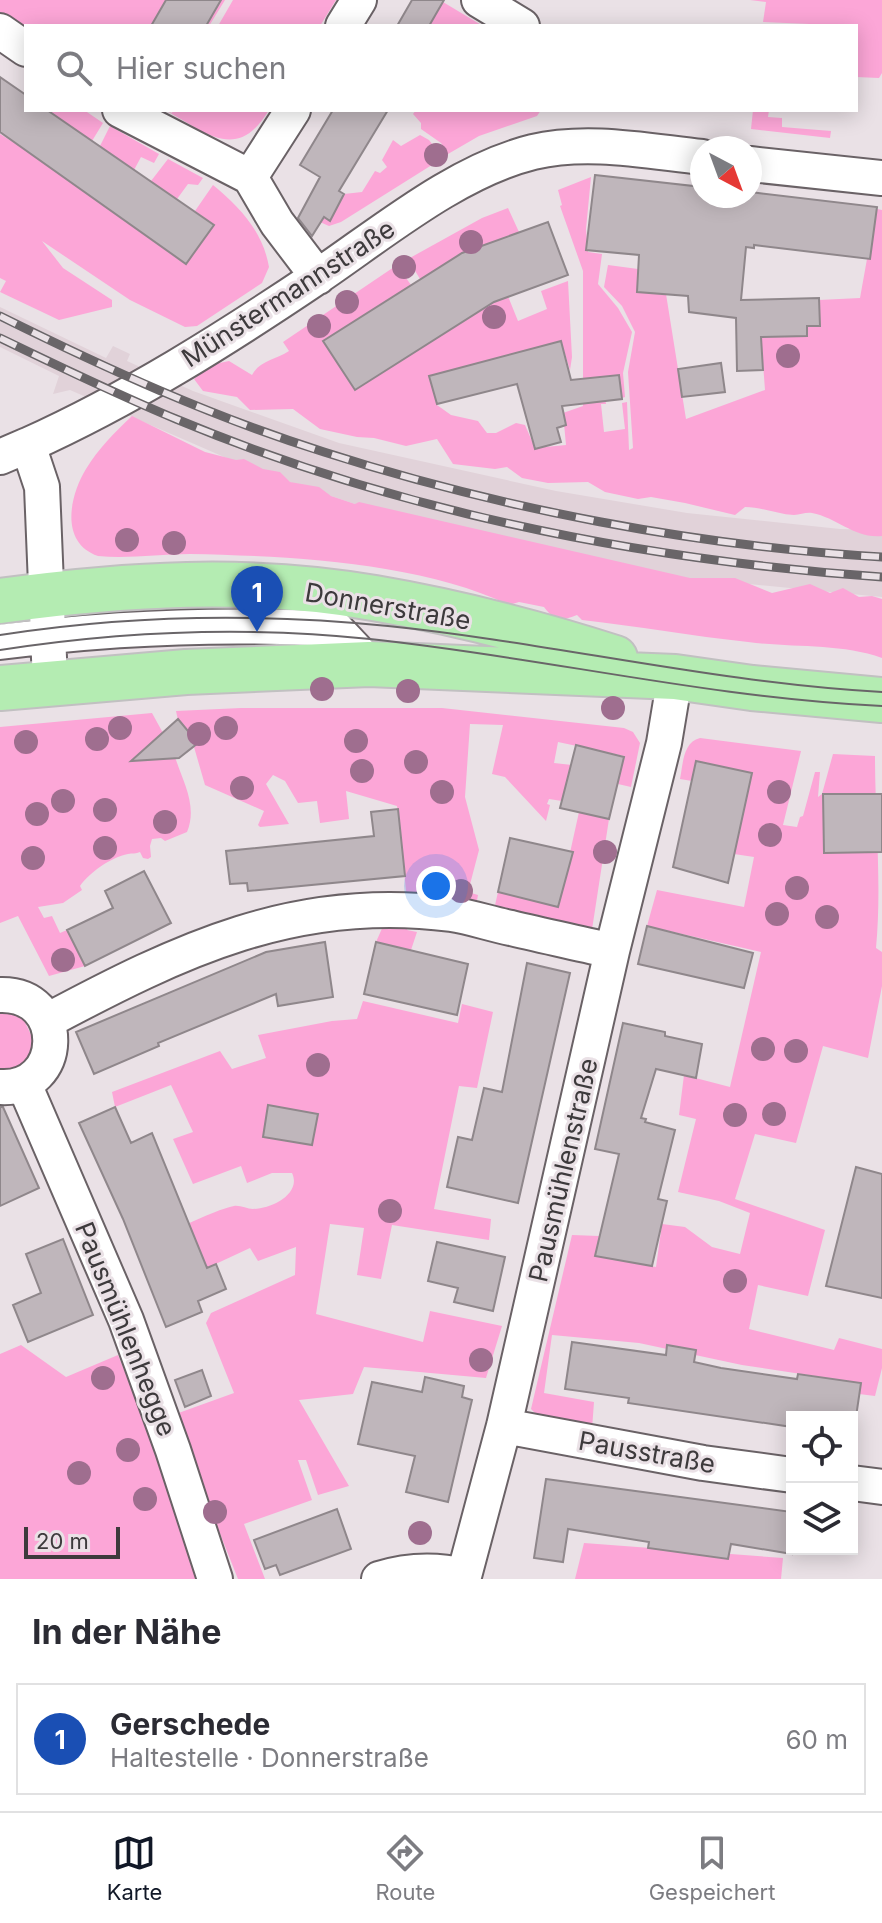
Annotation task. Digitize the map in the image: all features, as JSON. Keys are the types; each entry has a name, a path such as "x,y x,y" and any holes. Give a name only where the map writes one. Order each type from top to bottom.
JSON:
{"main road":[{"name":"Donnerstraße","path":"0,601 47,615 102,589 193,585 274,588 373,598 547,636 675,677"},
{"name":"Donnerstraße","path":"0,688 232,669 369,664 675,677 882,700"}],"street":[{"path":"344,24 359,0"},
{"path":"479,0 519,24"},
{"path":"0,31 24,48"},
{"path":"124,112 250,177 277,223 318,277"},
{"path":"250,177 292,112"},
{"name":"Münstermannstraße","path":"47,615 42,487 14,451 72,425 196,356 475,175 520,156 568,146 690,156"},
{"path":"762,165 882,178"},
{"path":"0,642 47,615 200,625 336,629 373,598"},
{"path":"47,615 50,682"},
{"path":"336,629 369,664"},
{"name":"Pausmühlenstraße","path":"379,1579 402,1572 428,1571 468,1577 612,951 664,743 675,677"},
{"path":"0,995 26,999 37,1007 47,1021 222,937 270,923 387,908 454,914 612,951"},
{"name":"Pausmühlenhegge","path":"47,1021 51,1041 46,1062 40,1071 12,1086 131,1334 178,1463 215,1579"},
{"name":"Pausstraße","path":"504,1426 703,1463 786,1474"}],"shaded area":[{"path":"0,0 225,0 210,24 24,24 24,28 0,12"},
{"path":"233,0 336,0 321,24 219,24"},
{"path":"750,0 882,0 882,73 879,78 858,77 858,24 763,22 766,2"},
{"path":"443,2 480,24 430,24"},
{"path":"47,112 87,112 103,123 92,141 71,127 46,165 185,264 214,225 195,211 213,185 241,211 262,243 269,267 262,283 197,326 185,327 130,300 42,241 63,268 112,300 112,307 59,320 0,292 6,281 0,278 0,134 21,147"},
{"path":"169,112 268,112 245,136 233,139 208,134"},
{"path":"540,112 537,116 479,136 448,154 441,143 421,129 421,123 413,114"},
{"path":"753,112 769,112 768,117 782,118 782,127 831,131 830,138 751,129"},
{"path":"110,126 159,154 154,163 141,157 134,170 100,146"},
{"path":"420,135 429,140 443,158 341,222 329,226 313,219 317,214 330,220 344,194 362,192 375,171 380,173 387,167 382,160 393,140 401,146"},
{"path":"168,159 203,178 198,185 188,184 177,199 151,181"},
{"path":"591,177 586,229 588,252 602,254 598,284 618,308 632,332 623,373 625,397 622,398 619,375 602,377 606,404 601,404 604,432 625,429 622,403 627,402 629,450 633,448 628,372 635,332 622,306 604,287 608,265 638,269 637,292 666,294 686,419 765,390 761,337 807,336 807,326 820,325 819,300 860,298 867,259 870,259 877,209 882,210 882,536 863,534 812,513 794,515 745,507 735,515 685,503 651,497 638,499 605,492 588,482 548,483 522,478 507,467 495,469 453,464 437,439 406,446 320,429 293,409 250,410 237,397 203,391 194,379 210,365 229,361 252,375 264,363 289,351 283,342 397,265 411,285 420,279 408,259 482,218 508,208 519,232 487,244 518,321 547,309 541,291 568,281 570,370 561,341 429,377 437,405 451,415 478,421 487,433 496,433 516,423 525,425 535,448 566,445 563,413 583,406 583,271 560,206 558,190"},
{"path":"0,307 106,358 113,346 130,354 127,361 193,391 339,443 556,491 687,513 840,529 882,530 882,597 667,576 373,510 254,470 70,390 53,394 59,376 0,347"},
{"path":"132,416 205,452 244,459 263,469 280,472 290,482 319,487 331,496 355,504 359,502 690,578 735,578 772,593 810,584 830,593 843,588 859,597 882,599 882,658 850,650 765,644 582,620 577,615 559,619 544,607 519,602 509,605 435,579 353,564 228,555 98,556 78,541 71,518 72,505 86,469"},
{"path":"442,708 624,728 633,732 640,743 631,787 618,784 624,756 558,742 554,763 572,765 562,801 549,799 546,821 505,777 492,774 503,725 470,724 465,797 479,850 468,892 478,895 475,911 493,914 498,892 558,907 579,812 609,819 591,936 407,899 397,806 346,791 349,819 320,823 317,801 298,803 285,781 273,775 266,784 289,824 260,827 258,825 264,811 205,785 194,747 182,756 172,744 191,809 187,832 165,841 152,839 151,857 148,859 143,858 140,852 115,858 95,871 80,886 82,890 63,903 38,907 44,918 52,916 60,933 67,930 85,966 49,976 18,916 0,923 0,727 152,713 163,733 178,720 176,711"},
{"path":"700,738 801,751 783,825 797,827 815,772 820,772 818,797 822,794 833,754 875,756 876,948 882,952 882,986 868,1058 823,1046 796,1143 755,1134 735,1199 825,1230 808,1296 758,1285 749,1329 834,1350 839,1338 882,1349 882,1368 875,1396 859,1394 860,1383 742,1365 639,1343 552,1335 544,1393 594,1402 592,1429 541,1419 531,1409 572,1235 599,1236 596,1256 656,1267 662,1224 685,1227 712,1247 740,1254 750,1213 719,1201 678,1192 696,1119 679,1115 684,1075 730,1087 761,952 647,926 657,890 744,907 754,857 734,854 752,774 697,761 692,781 680,779 687,749"},
{"path":"384,924 409,924 407,930 417,932 411,950 376,942"},
{"path":"363,1001 458,1023 462,1004 493,1012 477,1088 459,1086 434,1209 491,1219 489,1240 392,1225 381,1279 357,1275 364,1228 330,1224 316,1314 423,1342 430,1311 502,1326 486,1378 364,1367 353,1394 299,1400 349,1486 318,1495 306,1460 298,1460 312,1500 244,1524 265,1579 238,1579 173,1415 234,1393 206,1323 211,1313 295,1275 296,1247 258,1261 250,1248 207,1268 169,1232 227,1208 253,1209 276,1203 293,1187 292,1173 272,1173 247,1183 241,1166 193,1184 173,1139 193,1132 171,1085 115,1107 112,1092 220,1051 232,1069 266,1058 258,1035 357,1019"},
{"path":"0,1011 20,1012 34,1041 36,1055 0,1078"},
{"path":"21,1345 66,1377 118,1355 163,1466 199,1579 0,1579 0,1354"},
{"path":"584,1543 783,1558 781,1579 575,1579"}],"building":[{"path":"166,0 221,0 207,24 152,24"},
{"path":"412,0 444,0 430,24 398,24"},
{"path":"0,77 24,94 24,112 50,112 214,225 186,264 0,132"},
{"path":"332,112 387,112 339,191 344,194 330,221 324,217 312,236 298,218 320,177 300,165"},
{"path":"595,175 690,186 690,208 762,208 762,193 877,207 870,259 754,245 754,248 746,247 741,300 819,298 820,326 807,326 807,336 761,337 763,370 737,371 736,318 689,312 688,296 637,292 639,255 586,250"},
{"path":"548,222 568,275 494,302 355,390 323,341 462,253"},
{"path":"561,341 571,380 619,375 622,399 562,406 566,425 557,428 561,442 535,449 517,384 437,404 429,376"},
{"path":"721,363 725,392 682,397 678,369"},
{"path":"178,719 198,743 179,758 131,761"},
{"path":"576,745 624,757 609,819 560,808"},
{"path":"696,761 752,773 728,883 673,867"},
{"path":"823,794 882,794 882,852 824,853"},
{"path":"398,809 405,876 248,891 247,883 230,884 226,851 374,836 371,812"},
{"path":"510,838 573,852 558,907 498,892"},
{"path":"144,871 171,923 85,966 67,930 113,908 105,891"},
{"path":"647,926 753,953 744,988 638,964"},
{"path":"325,942 333,997 278,1006 276,994 158,1043 159,1046 94,1074 76,1032 266,952"},
{"path":"376,942 468,964 457,1015 364,994"},
{"path":"527,963 570,973 518,1203 447,1187 458,1137 472,1140 484,1088 502,1092"},
{"path":"623,1023 702,1044 696,1078 656,1069 641,1118 646,1119 645,1122 675,1130 658,1199 667,1201 652,1266 595,1256 619,1154 595,1149"},
{"path":"268,1105 318,1114 312,1145 263,1137"},
{"path":"0,1107 3,1107 39,1188 0,1206"},
{"path":"115,1107 131,1143 152,1133 207,1268 216,1264 226,1289 198,1301 202,1312 166,1327 123,1219 79,1123"},
{"path":"856,1167 882,1174 882,1298 826,1286"},
{"path":"63,1239 93,1315 28,1342 13,1305 41,1293 26,1254"},
{"path":"437,1242 505,1257 493,1311 454,1302 458,1288 428,1281"},
{"path":"572,1342 666,1355 667,1345 696,1350 694,1362 721,1368 797,1379 798,1374 861,1383 857,1411 786,1411 786,1426 628,1403 629,1398 565,1389"},
{"path":"202,1370 211,1396 185,1407 175,1380"},
{"path":"425,1377 464,1386 462,1397 472,1400 448,1502 406,1492 415,1456 358,1444 372,1382 422,1392"},
{"path":"546,1479 786,1511 786,1553 731,1544 728,1559 648,1548 649,1542 568,1529 563,1562 534,1558"},
{"path":"337,1509 351,1549 280,1575 276,1565 265,1569 254,1540"}],"tram line":[{"path":"0,635 96,623 194,618 340,622 450,633 696,672 882,692"},
{"path":"0,650 92,638 185,632 324,635 434,647 753,695 882,706"}],"railway":[{"path":"0,316 119,373 200,407 324,452 460,491 670,534 812,552 882,557"},
{"path":"0,338 87,380 261,452 347,481 434,505 612,544 702,558 882,577"}],"place":[{"name":"Gerschede","path":"257,632"}]}
